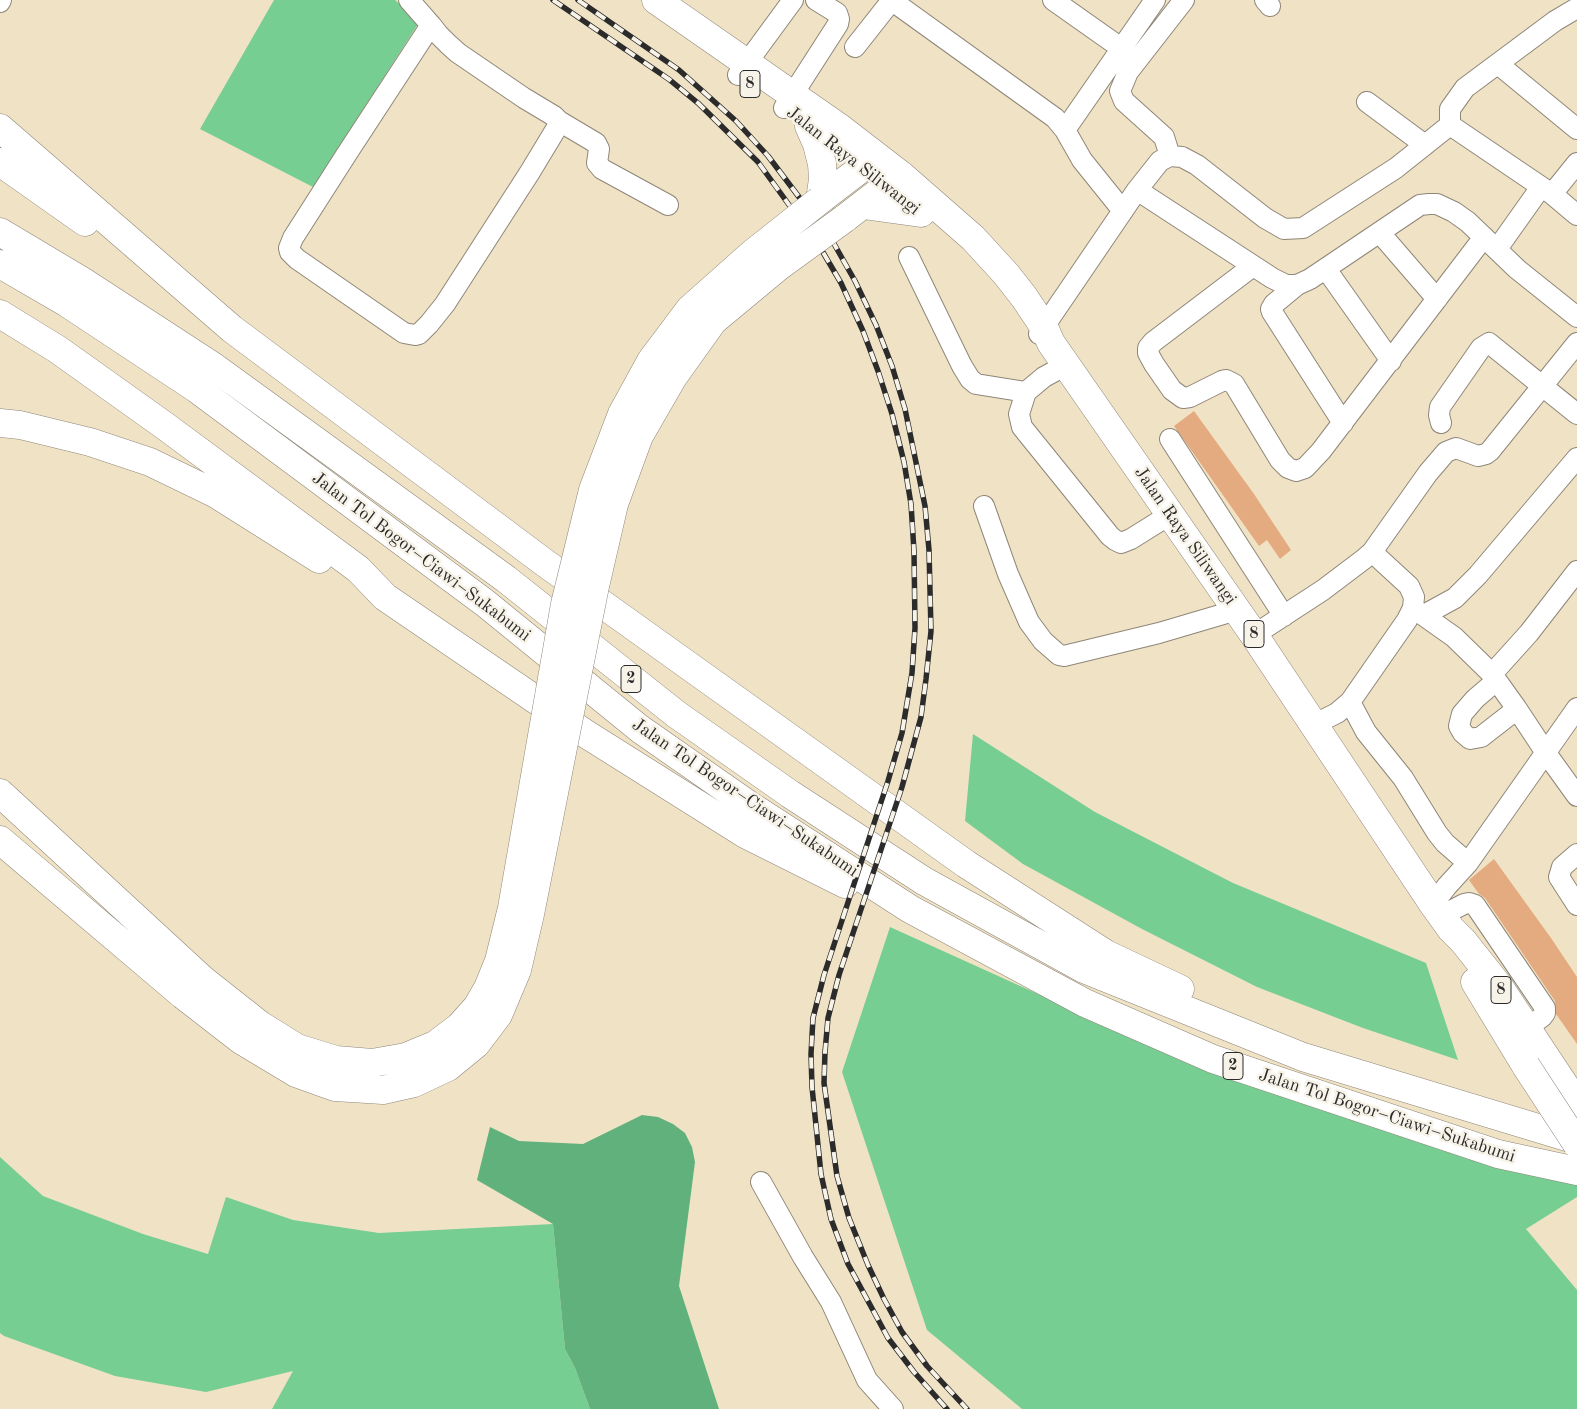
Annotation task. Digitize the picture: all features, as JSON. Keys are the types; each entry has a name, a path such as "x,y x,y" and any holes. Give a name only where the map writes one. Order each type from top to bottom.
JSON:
{"highway":[{"name":"Jalan Raya Siliwangi","path":"636,0 666,24 742,69 789,101 894,180 953,220 991,257 1024,297 1050,342 1237,610 1442,916 1482,965 1527,1028 1535,1061 1577,1104"},
{"name":"Jalan Raya Siliwangi","path":"656,0 742,69"},
{"name":"Jalan Raya Siliwangi","path":"789,101 809,126 869,161"},
{"path":"809,126 817,144 822,164 824,180 820,200"},
{"path":"0,128 232,329 545,564 966,864 1106,954 1222,1009 1272,1028 1286,1036 1303,1057"},
{"path":"0,840 193,988 297,1048 336,1060 372,1063 406,1057 435,1045 459,1027 477,1007 488,988 499,961 510,917 565,604 592,490 622,414 652,361 690,309 753,254 869,161"},
{"path":"0,162 88,224 145,255"},
{"name":"Jalan Raya Siliwangi","path":"894,180 921,213 974,263 1011,306 1050,342"},
{"path":"0,793 193,988 241,1040 296,1073 335,1087 383,1090 414,1083 448,1067 476,1044 498,1014 516,970 532,905 611,513 639,436 673,377 713,321 778,267 854,212 894,180"},
{"path":"854,212 921,213"},
{"name":"Jalan Tol Bogor–Ciawi–Sukabumi","path":"0,232 82,281 214,367 506,579 676,714 790,794 924,881 1084,969 1303,1057 1577,1140"},
{"name":"Jalan Tol Bogor–Ciawi–Sukabumi","path":"0,264 67,303 197,390 485,603 640,729 749,805 910,908 1085,1003 1213,1059 1498,1154 1577,1172"},
{"path":"0,314 57,349 249,488 358,569 385,597"},
{"path":"0,423 20,425 90,442 150,462 216,494 296,546 385,597 586,734 745,834 866,895 910,908"},
{"name":"Jalan Raya Siliwangi","path":"1442,916 1462,957 1535,1061 1577,1144"}],"street":[{"path":"409,0 448,44 468,61 596,143 598,149 597,163 602,169 668,205"},
{"path":"742,69 793,0"},
{"path":"789,101 840,18 837,13 816,0"},
{"path":"855,47 892,0 1056,118 1082,160 1123,211"},
{"path":"1054,0 1121,48"},
{"path":"1065,130 1155,0"},
{"path":"1170,156 1164,137 1124,101 1120,91 1128,72 1184,0"},
{"path":"1450,125 1450,109 1459,96 1476,79 1577,8"},
{"path":"431,25 293,238 289,248 290,252 297,259 404,333 419,334 445,304 530,172 559,121"},
{"path":"1498,64 1577,129"},
{"path":"1367,102 1424,146"},
{"path":"1170,514 1131,539 1121,543 1110,536 1022,427 1019,414 1026,392 1044,377 1050,342 1123,211 1137,190 1160,161 1170,156 1182,157 1197,165 1265,218 1284,229 1303,228 1388,172 1450,125"},
{"path":"1450,125 1546,191 1577,215"},
{"path":"1253,266 1153,342 1148,348 1148,352 1172,390 1183,398 1190,397 1217,382 1226,380 1234,384 1280,460 1292,470 1301,470 1310,465 1437,299 1491,243 1577,163"},
{"path":"1137,190 1283,284 1297,285"},
{"path":"1343,423 1272,312 1272,306 1297,285 1310,279 1420,205 1428,204 1446,207 1454,212 1491,243 1534,284 1577,317"},
{"path":"1380,233 1437,299"},
{"path":"909,256 970,379 976,384 1026,392"},
{"path":"1326,268 1390,360"},
{"path":"1442,423 1438,415 1440,407 1485,344 1489,343 1577,414"},
{"path":"1254,635 1356,566 1372,552 1428,473 1446,452 1456,448 1478,456 1486,454 1577,343"},
{"path":"1170,439 1284,616"},
{"path":"1313,725 1337,713 1350,702 1408,620 1418,611 1455,598 1478,575 1577,458"},
{"path":"984,506 1008,574 1029,622 1042,641 1059,655 1064,656 1159,633 1237,610"},
{"path":"1372,552 1413,590 1418,611 1466,647 1494,678 1577,796"},
{"path":"1517,709 1481,737 1470,739 1459,726 1462,714 1494,678 1577,571"},
{"path":"1350,702 1366,732 1403,778 1437,833 1445,843 1468,863"},
{"path":"1442,916 1447,886 1468,863 1546,753 1574,719"},
{"path":"1577,854 1562,868 1559,877 1577,906"},
{"path":"761,1182 803,1257 831,1302 867,1380 892,1409"}],"green space":[{"path":"274,0 395,0 420,21 313,187 200,129"},
{"path":"973,734 1095,812 1233,883 1426,963 1458,1060 1363,1028 1257,987 1142,929 1023,864 965,821"},
{"path":"890,927 1060,1004 1577,1183 1577,1197 1526,1229 1577,1290 1577,1409 1022,1409 927,1330 842,1072"},
{"path":"642,1115 658,1117 673,1124 685,1133 692,1147 695,1162 679,1286 719,1409 590,1409 575,1368 565,1349 553,1224 477,1180 490,1127 519,1141 583,1144"},
{"path":"0,1157 43,1196 143,1234 208,1254 226,1197 293,1220 379,1233 553,1224 565,1349 575,1368 590,1409 272,1409 293,1371 206,1392 115,1376 4,1336 0,1333"}],"building":[{"path":"1194,411 1254,494 1291,550 1280,559 1267,540 1259,546 1174,426"},
{"path":"1494,859 1577,977 1577,1044 1556,1014 1555,1001 1485,898 1479,894 1469,880"}],"railway":[{"path":"553,0 670,80 698,103 758,162 821,249 841,283 863,331 892,414 904,462 911,504 915,628 912,673 902,733 824,975 813,1018 812,1087 821,1174 831,1219 848,1264 888,1338 914,1372 947,1409"},
{"path":"578,0 679,70 736,121 768,156 833,242 855,281 876,325 892,366 905,409 925,506 929,550 931,631 926,679 921,717 902,787 839,975 828,1018 824,1083 837,1176 849,1218 868,1265 902,1332 927,1366 967,1409"}]}
